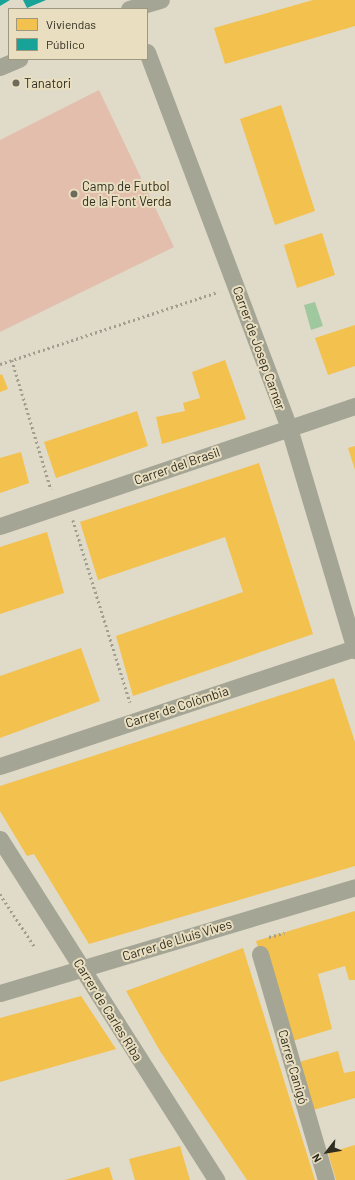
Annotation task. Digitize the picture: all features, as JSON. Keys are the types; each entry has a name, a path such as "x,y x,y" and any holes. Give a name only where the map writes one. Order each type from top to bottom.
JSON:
{"street":[{"path":"129,7 161,0"},
{"name":"Carrer de Josep Carner","path":"148,55 289,428 355,649"},
{"path":"0,67 17,60"},
{"name":"Carrer del Brasil","path":"0,526 355,406"},
{"name":"Carrer de Colòmbia","path":"0,766 355,649"},
{"name":"Carrer de Carles Riba","path":"0,839 216,1180"},
{"name":"Carrer de Lluís Vives","path":"0,993 355,887"},
{"name":"Carrer Canigó","path":"260,954 326,1180"}],"path":[{"path":"0,364 236,286"},
{"path":"12,360 136,720"},
{"path":"0,894 35,947"}],"shaded area":[{"name":"Camp de Futbol de la Font Verda","path":"99,90 174,247 0,332 0,140"},
{"path":"315,302 323,326 311,330 304,305"}],"building: Viviendas":[{"path":"313,0 355,0 355,26 225,64 214,28"},
{"path":"281,105 315,211 275,225 240,119"},
{"path":"322,233 335,275 297,288 284,245"},
{"path":"355,325 355,366 328,375 315,338"},
{"path":"225,360 246,419 162,444 156,417 185,411 183,403 200,398 192,372"},
{"path":"2,374 8,389 0,392 0,375"},
{"path":"137,411 148,446 56,478 44,442"},
{"path":"355,446 355,470 348,448"},
{"path":"21,452 29,483 0,493 0,458"},
{"path":"259,463 313,634 133,696 116,636 243,592 225,537 98,580 80,522"},
{"path":"47,532 64,593 0,614 0,547"},
{"path":"81,648 100,701 0,738 0,676"},
{"path":"334,678 355,742 355,866 89,944 34,854 27,856 0,811 0,786"},
{"path":"355,911 355,980 349,980 345,966 318,974 332,1029 286,1043 256,941"},
{"path":"243,948 315,1180 247,1180 160,1051 126,991"},
{"path":"81,996 116,1049 0,1082 0,1018"},
{"path":"338,1051 344,1073 355,1071 355,1098 306,1112 292,1064"},
{"path":"355,1145 355,1180 336,1180 328,1153"},
{"path":"180,1146 190,1180 135,1180 129,1159"},
{"path":"109,1167 113,1180 65,1180"}],"building: Público":[{"path":"0,0 10,0 0,6"},
{"path":"23,0 46,0 27,8"}],"place":[{"name":"Tanatori","path":"16,83"},
{"name":"Camp de Futbol de la Font Verda","path":"74,194"}]}
